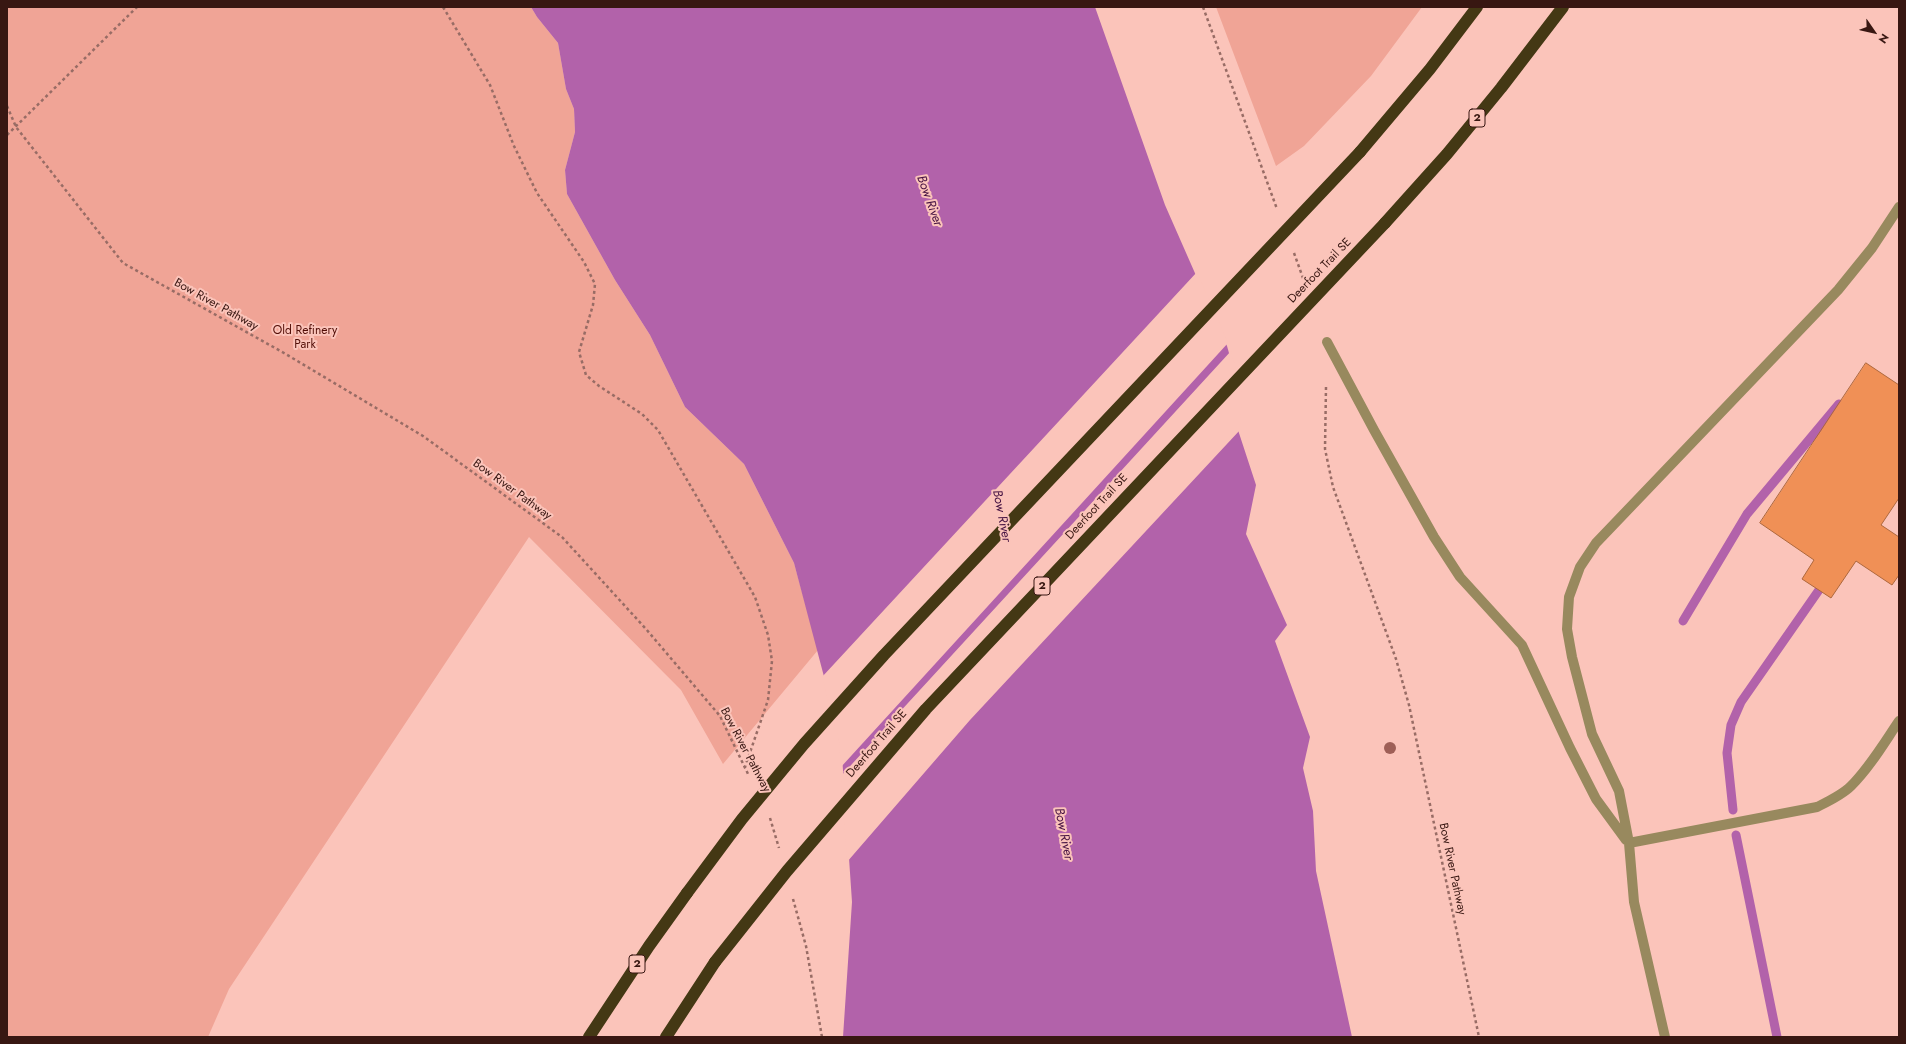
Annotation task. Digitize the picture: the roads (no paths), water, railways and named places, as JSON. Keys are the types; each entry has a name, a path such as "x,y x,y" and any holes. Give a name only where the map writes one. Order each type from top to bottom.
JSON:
{"highway":[{"name":"2","path":"589,1037 649,946 687,893 742,819 804,744 884,655 1360,152 1430,69 1477,7"},
{"name":"Deerfoot Trail SE","path":"666,1037 715,962 787,871 926,709 1385,223 1447,154 1501,88 1563,7"}],"lane":[{"path":"1665,1037 1634,902 1629,843 1619,791 1592,734 1572,657 1567,629 1568,597 1580,567 1596,543 1838,290 1872,248 1899,207"},
{"path":"1328,342 1374,430 1434,537 1460,577 1522,645 1570,748 1596,799 1629,843"},
{"path":"1629,843 1817,807 1834,798 1850,786 1870,764 1899,721"}],"water":[{"name":"Bow River","path":"531,7 1095,7 1165,205 1227,346 1240,392 1238,430 1256,485 1246,534 1287,625 1275,641 1310,737 1303,768 1313,811 1316,871 1352,1037 843,1037 852,902 841,741 794,563 744,464 685,407 650,335 615,280 567,194 565,170 575,132 574,109 566,89 558,43 537,17"}],"waterway":[{"path":"1683,621 1747,514 1839,404"},
{"path":"1733,810 1727,753 1731,725 1741,702 1819,590"},
{"path":"1736,835 1777,1037"}],"park label":[{"name":"Old Refinery Park","path":"305,338"}]}
